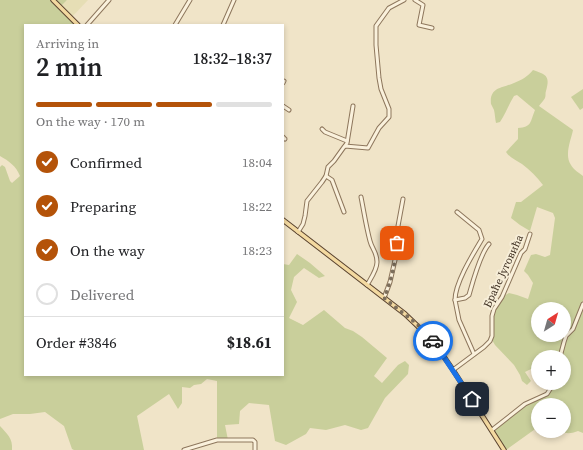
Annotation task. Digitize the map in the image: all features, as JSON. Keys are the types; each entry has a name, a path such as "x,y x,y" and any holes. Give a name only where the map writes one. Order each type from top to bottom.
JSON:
{"main road":[{"path":"53,0 77,24"},
{"path":"284,221 405,314 428,334 504,450"}],"street":[{"path":"88,24 109,0"},
{"path":"176,24 190,0"},
{"path":"224,24 234,0"},
{"path":"345,146 368,148 378,128 390,117 389,109 381,89 379,78 376,26 389,8 404,0"},
{"path":"416,0 423,5 419,26 432,28"},
{"path":"298,232 303,224 307,201 326,176 328,167 347,143 353,106"},
{"path":"284,107 289,110"},
{"path":"322,129 325,132 347,141"},
{"path":"326,176 332,180 344,212"},
{"path":"361,197 365,222 371,244 375,251 377,262 376,270 368,285"},
{"path":"384,298 390,282 395,260 402,199"},
{"path":"457,212 479,230 482,239 460,279 455,296 459,320 474,354"},
{"name":"Браће Југовића","path":"453,370 490,341 492,336 492,316 494,310 502,298 521,253 525,249 530,234"},
{"path":"455,300 465,298 469,295 480,261 489,244"},
{"path":"562,350 566,336 573,329 583,304"},
{"path":"492,430 525,404 547,394 550,390"},
{"path":"184,450 220,439 253,440 255,450"}],"shaded area":[{"path":"67,0 88,0 71,18 60,7"}],"green space":[{"path":"0,0 67,0 60,7 77,24 24,24 24,376 284,376 284,264 289,265 297,254 325,276 319,278 304,268 294,277 291,290 297,302 289,318 303,325 324,310 345,328 362,337 387,358 374,376 382,383 398,365 405,361 409,365 408,374 385,398 368,428 361,430 345,425 326,430 310,428 306,434 286,445 275,441 269,405 249,403 240,411 239,424 225,425 228,440 217,440 217,381 207,379 201,384 194,385 190,388 182,387 182,403 178,409 169,394 137,416 144,450 74,450 72,449 64,426 45,412 13,414 0,419 0,167 2,165 5,167 12,183 20,176 12,164 0,156"},
{"path":"533,70 542,73 546,77 548,82 546,93 544,100 539,106 573,130 568,157 573,168 583,176 583,433 578,431 571,433 571,398 538,398 547,394 550,390 571,390 571,350 531,350 531,369 525,372 531,381 527,385 522,381 514,365 495,345 491,338 494,309 502,297 509,293 528,299 533,283 524,271 531,255 536,254 545,257 550,255 555,218 553,213 537,207 530,231 511,218 516,202 521,202 543,185 536,176 506,152 518,139 518,128 526,126 530,123 535,110 517,95 514,96 500,122 496,123 494,110 491,104 491,98 494,91 501,87 520,81"},
{"path":"583,89 583,108 580,110 571,97"},
{"path":"531,401 531,432 504,450 492,430 525,404"},
{"path":"0,426 12,442 12,450 0,450"}],"way so far":[{"path":"397,243 390,282 384,298 417,324 433,341"}],"route":[{"path":"433,341 446,358 472,399"}]}
